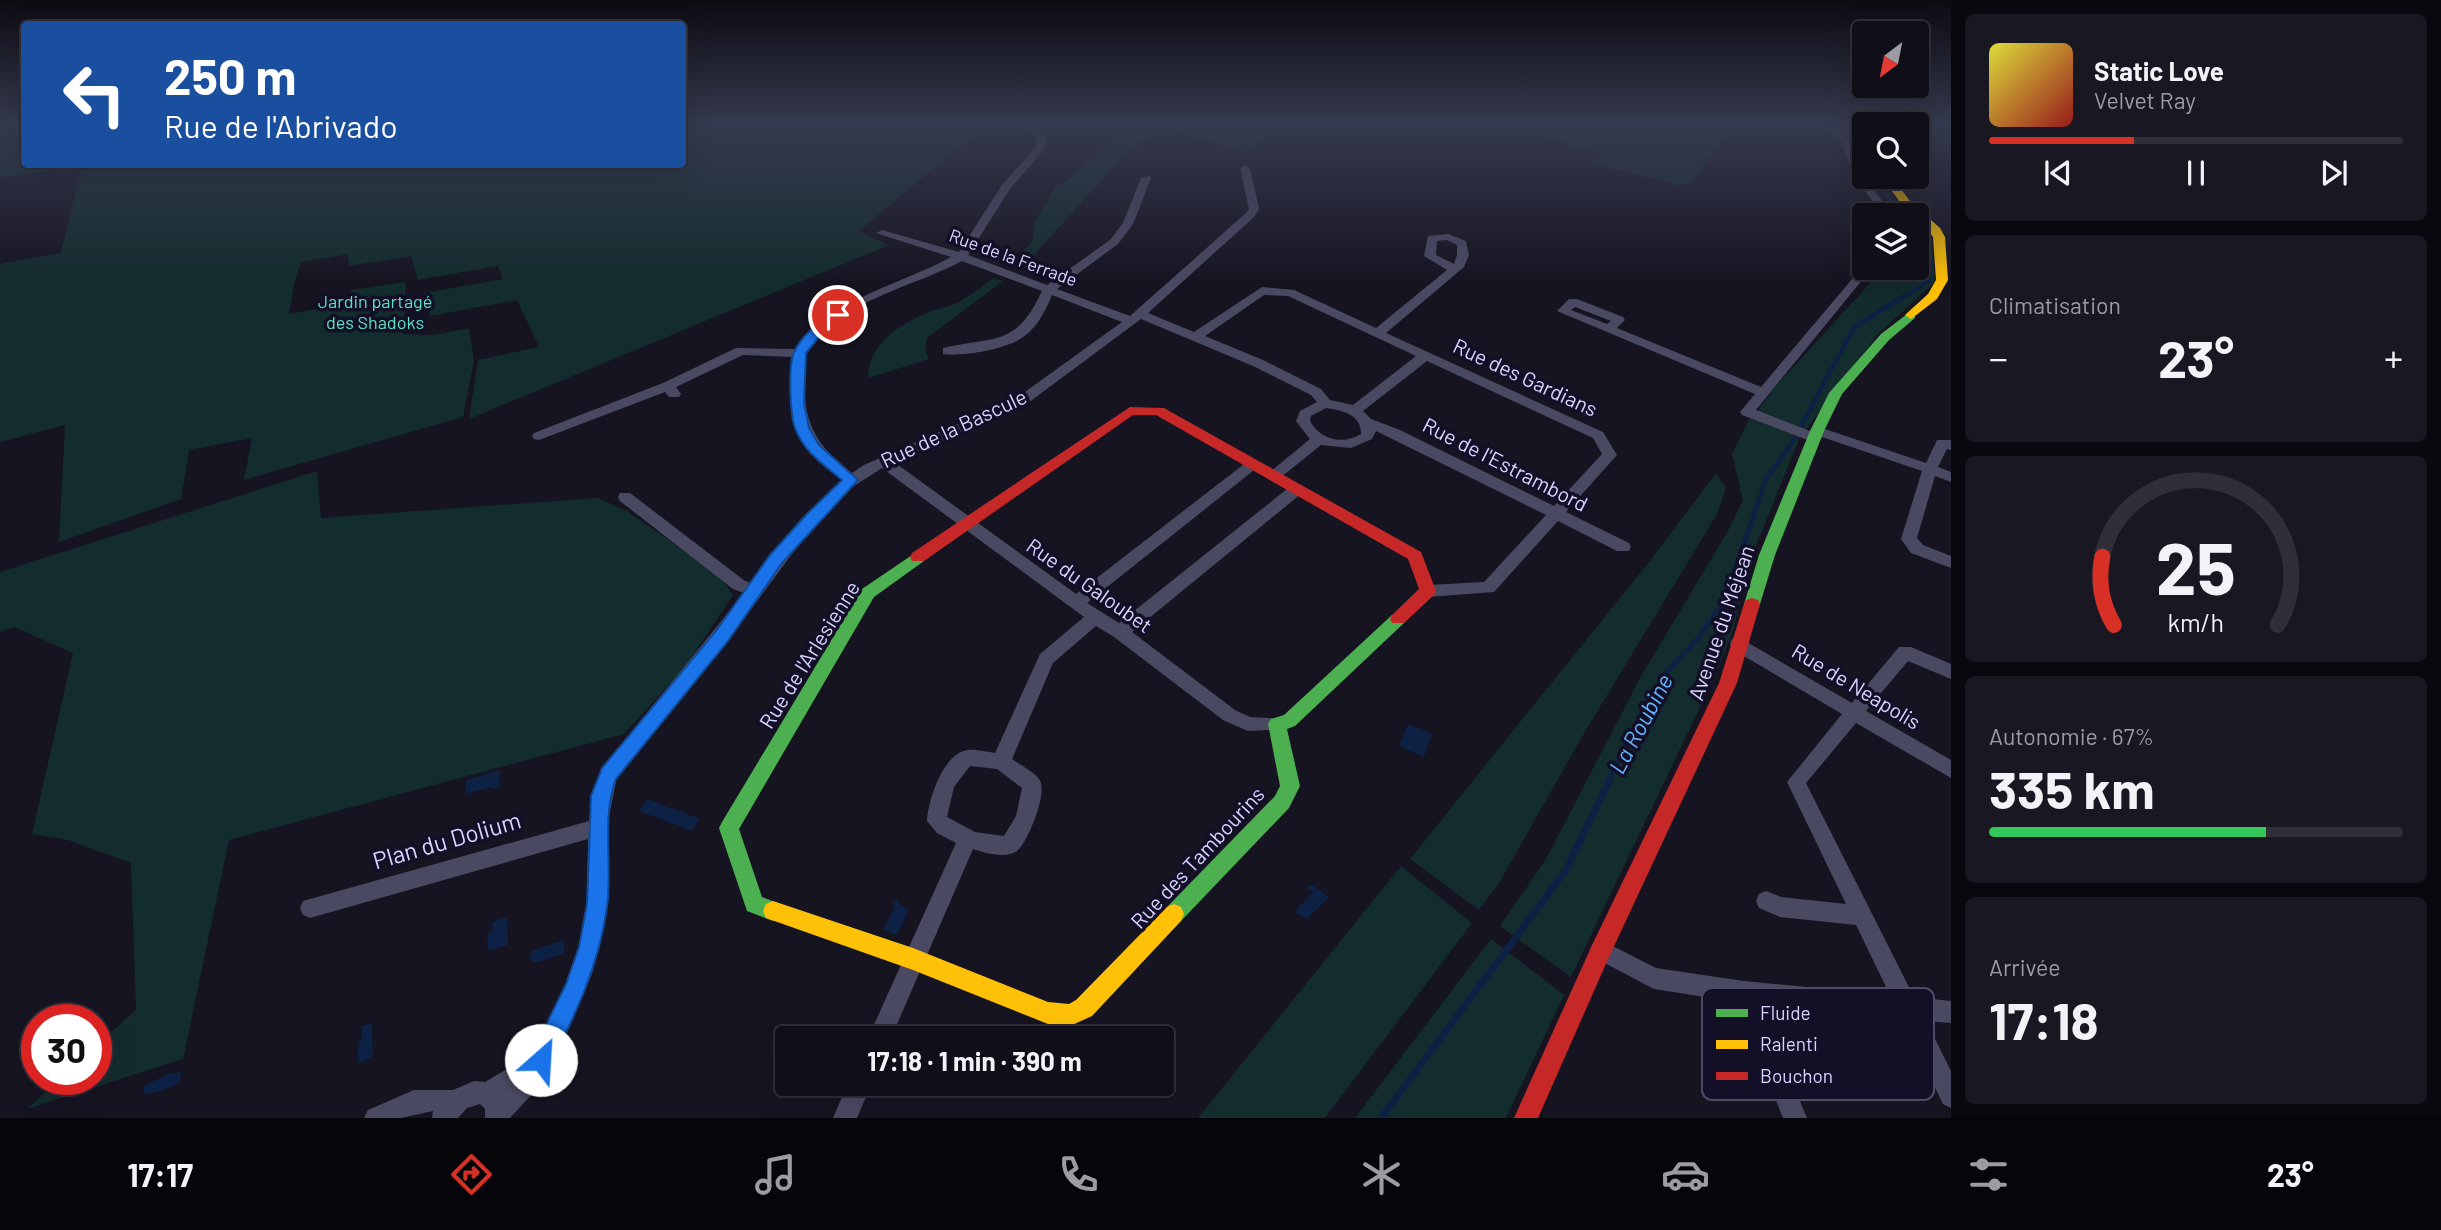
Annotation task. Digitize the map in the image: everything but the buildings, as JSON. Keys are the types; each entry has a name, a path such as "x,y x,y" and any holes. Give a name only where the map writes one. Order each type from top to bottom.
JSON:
{"street":[{"path":"851,480 814,448 802,428 797,403 800,353 816,334 849,309 962,257 1015,177"},
{"name":"Rue de la Bascule","path":"494,1109 526,1083 541,1060 576,988 589,947 597,904 600,796 609,774 722,636 754,590 812,517 851,480 884,462 1023,400 1071,368 1136,317 1250,215 1254,209 1247,177"},
{"path":"1860,177 1879,203"},
{"path":"948,351 982,347 1016,337 1036,317 1049,289 1114,242 1128,224 1146,178"},
{"name":"Avenue du Méjean","path":"1526,1118 1601,950 1728,683 1767,555 1816,434 1836,393 1885,337 1933,296 1942,280 1939,237 1936,230 1906,203 1896,189"},
{"name":"Rue de la Ferrade","path":"882,233 962,257 1136,317"},
{"path":"1378,333 1455,269"},
{"path":"1856,280 1762,392 1753,414 1951,477"},
{"name":"Rue des Gardians","path":"1197,336 1262,291 1290,293 1598,435 1610,455 1488,589 1427,591"},
{"path":"1136,317 1197,336 1316,392 1326,404"},
{"path":"1609,330 1762,392"},
{"path":"538,436 671,390 741,351 800,353"},
{"path":"1354,411 1426,355"},
{"path":"1326,404 1354,411 1368,423 1367,436 1352,444 1330,443 1319,439 1305,427 1303,421 1310,409 1326,404"},
{"name":"Rue de l'Arlesienne","path":"913,959 754,904 729,828 868,593 965,523 1130,411 1159,411 1275,475"},
{"name":"Rue de l'Estrambord","path":"1368,423 1395,432 1623,547"},
{"path":"1277,724 1289,721 1427,591 1415,556 1275,475 1319,439"},
{"path":"1951,445 1942,443 1930,469 1909,539 1917,549 1951,562"},
{"name":"Rue du Galoubet","path":"884,462 1095,617 1121,632 1229,715 1248,724 1277,724"},
{"path":"1076,603 1253,464"},
{"path":"1121,632 1297,489"},
{"path":"625,498 739,585 754,590"},
{"path":"1001,762 1046,659 1095,617"},
{"name":"Rue de Neapolis","path":"1738,644 1951,770"},
{"path":"1898,988 1796,782 1905,652 1951,672"},
{"name":"Rue des Tambourins","path":"913,959 1048,1013 1070,1015 1084,1008 1282,802 1290,786 1277,724"},
{"path":"968,758 1001,762 1032,783 1033,797 1016,838 1009,845 994,846 968,838 947,830 937,821 935,809 956,766 962,760 968,758"},
{"name":"Plan du Dolium","path":"310,908 599,827"},
{"path":"884,1026 968,838"},
{"path":"1766,901 1780,907 1861,916"},
{"path":"1601,950 1654,978 1718,988"},
{"path":"1934,1061 1951,1096"},
{"path":"376,1118 399,1106 431,1098 450,1110 471,1093 494,1109"},
{"path":"845,1118 854,1096"},
{"path":"1788,1100 1795,1118"}],"green space":[{"name":"Jardin partagé des Shadoks","path":"79,177 923,177 859,231 889,245 469,419 478,360 539,347 517,300 430,316 424,293 503,279 498,266 418,280 411,256 349,266 348,254 301,262 289,314 349,303 351,290 406,282 403,334 434,335 469,328 474,361 463,417 244,480 252,438 189,450 181,499 59,542 65,425 0,442 0,264 61,253"},
{"path":"1071,177 1104,177 1023,267 1011,263 1032,242 1035,222 1056,186"},
{"path":"1647,177 1696,177 1692,183 1678,185"},
{"path":"1931,232 1935,282 1877,335 1806,430 1757,412 1774,388 1873,280 1929,280"},
{"path":"994,278 1003,281 927,338 925,349 929,359 868,378 873,356 895,330 926,313 957,303"},
{"path":"1750,418 1800,437 1751,558 1732,634 1714,678 1571,977 1500,926 1546,859 1640,678 1729,529 1743,500 1732,454"},
{"path":"317,471 321,518 598,498 627,511 718,574 733,595 685,667 624,734 229,840 183,1059 112,1082 112,1032 136,1010 131,863 68,840 32,834 73,653 14,627 0,632 0,572"},
{"path":"1716,473 1726,488 1717,514 1583,735 1499,883 1479,910 1410,859 1649,562"},
{"path":"1401,866 1472,923 1325,1118 1198,1118"},
{"path":"1491,939 1564,995 1506,1118 1355,1118"},
{"path":"42,1095 71,1095 27,1109"}],"water":[{"path":"1408,724 1432,734 1424,757 1399,746"},
{"path":"500,770 499,788 491,787 466,794 466,780"},
{"path":"647,799 700,819 692,831 639,811"},
{"path":"1314,886 1329,897 1307,919 1296,913 1313,892 1307,889"},
{"path":"894,900 909,909 897,935 883,930 895,906 892,904"},
{"path":"507,917 508,945 488,951 487,933 493,931 492,922"},
{"path":"564,940 565,953 535,963 529,958 533,950"},
{"path":"372,1023 373,1057 358,1063 358,1042 362,1040 362,1026"},
{"path":"181,1072 180,1082 144,1094 144,1086 166,1075"}],"waterway":[{"name":"La Roubine","path":"1883,189 1893,203"},
{"name":"La Roubine","path":"1904,297 1929,280"},
{"name":"La Roubine","path":"1755,511 1766,479 1792,443 1854,327 1906,295"},
{"name":"La Roubine","path":"1609,780 1638,720 1664,675 1699,637 1724,600 1756,509"},
{"name":"La Roubine","path":"1381,1118 1566,870 1610,779"}],"traffic: fast":[{"path":"1752,604 1767,555 1817,431 1836,393 1885,337 1911,315"},
{"path":"773,911 754,904 729,828 868,593 918,557"},
{"path":"1174,914 1282,802 1290,786 1277,724 1289,721 1398,619"}],"traffic: slow":[{"path":"1896,189 1906,203 1936,230 1939,237 1942,280 1933,296 1911,315"},
{"path":"773,911 913,959 1048,1013 1070,1015 1084,1008 1174,914"}],"traffic: jam":[{"path":"1130,411 1159,411 1415,556 1428,591 1398,619"},
{"path":"918,557 1130,411"},
{"path":"1526,1118 1601,950 1728,683 1752,604"}],"route":[{"path":"541,1060 576,988 589,947 597,904 600,796 609,774 722,636 776,559 812,517 851,480 814,448 802,428 797,403 800,353 816,334 838,315"}]}
